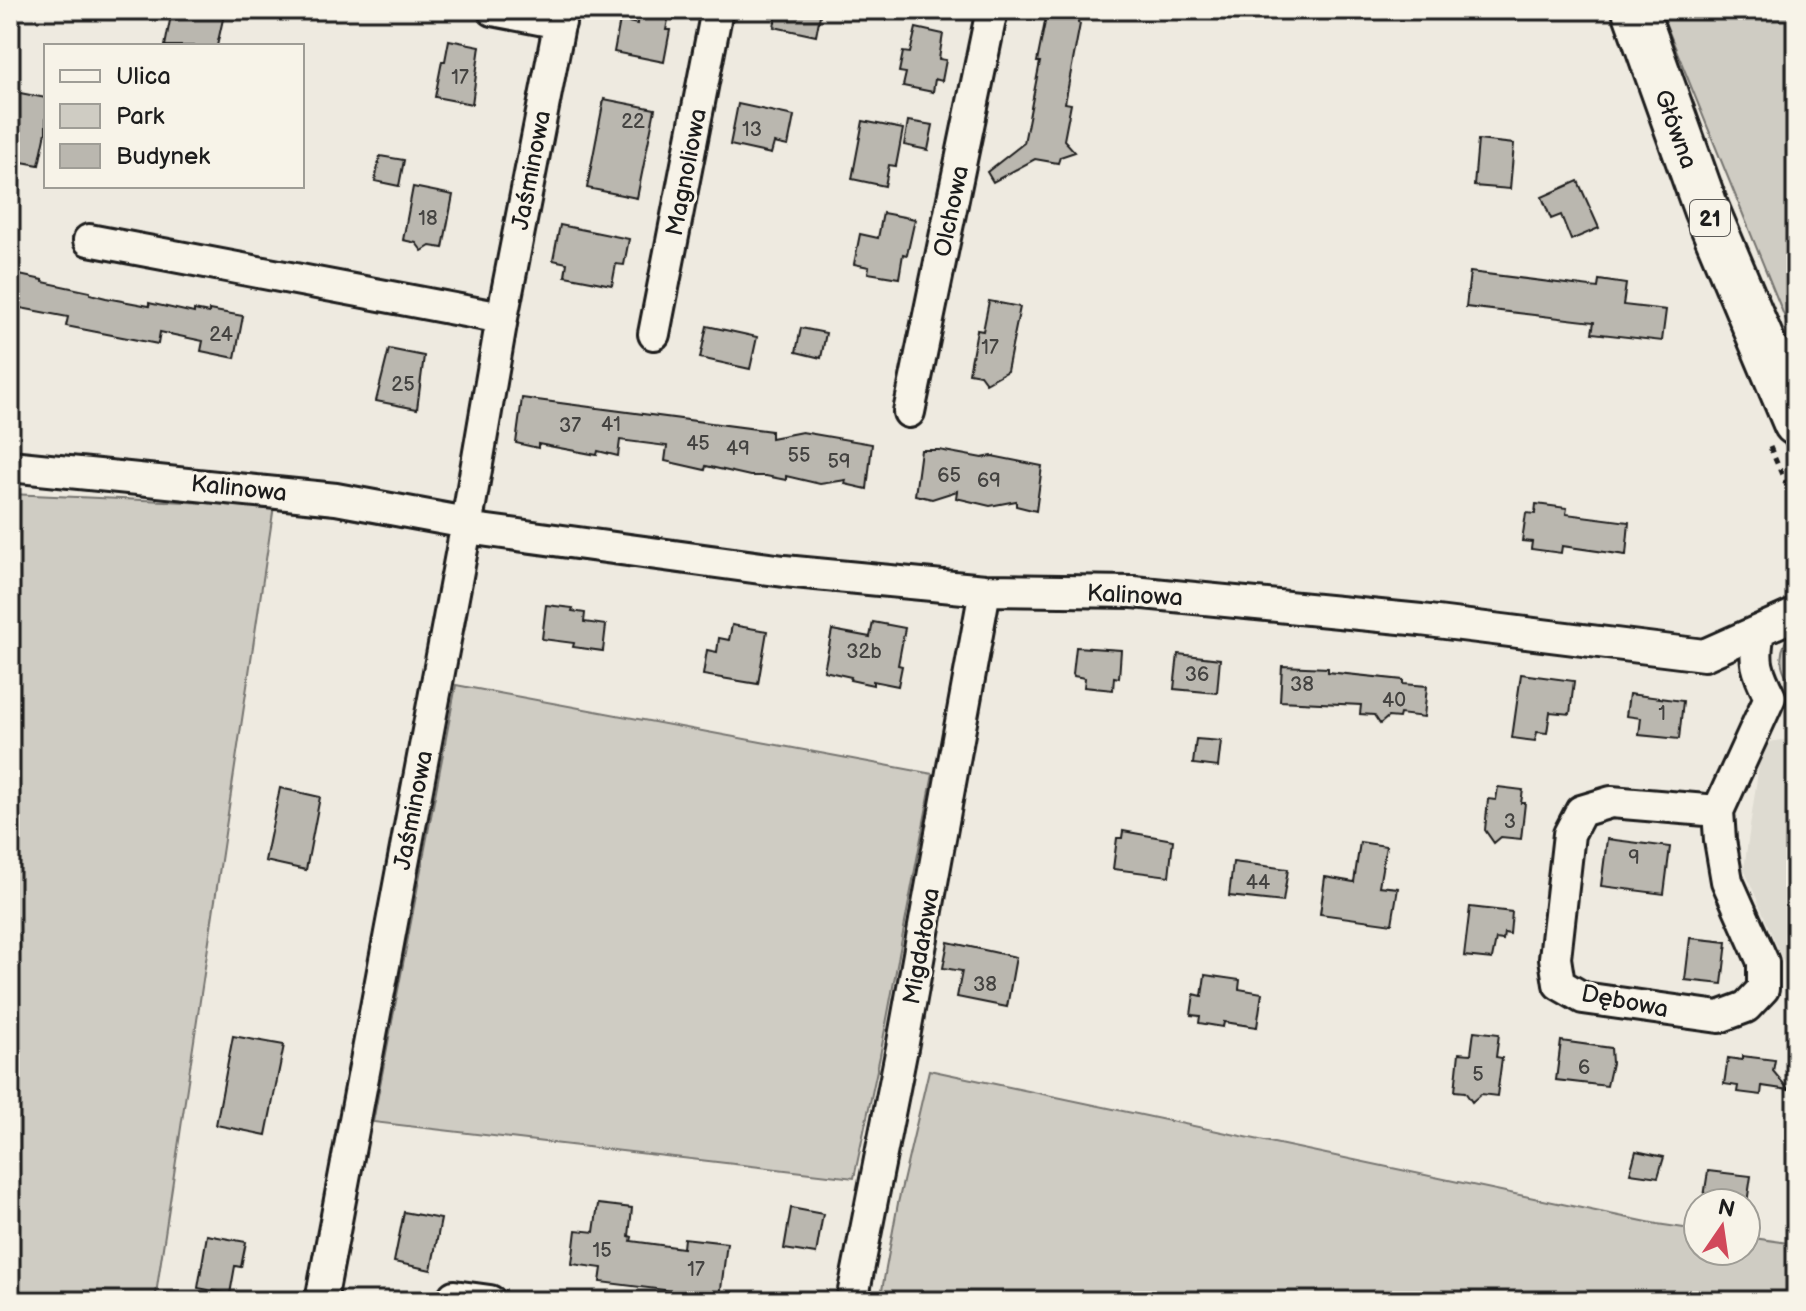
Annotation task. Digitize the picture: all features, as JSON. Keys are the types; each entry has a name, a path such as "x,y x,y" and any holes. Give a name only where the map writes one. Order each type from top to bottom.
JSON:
{"main road":[{"name":"Główna","path":"1635,10 1706,209 1796,423"}],"street":[{"name":"Jaśminowa","path":"321,1301 502,318 561,16 493,10"},
{"name":"Magnoliowa","path":"654,334 717,10"},
{"name":"Olchowa","path":"909,412 992,10"},
{"path":"89,240 502,318"},
{"name":"Kalinowa","path":"10,466 336,499 466,526 784,571 985,590 1133,592 1421,620 1704,655 1796,614"},
{"name":"Migdałowa","path":"852,1301 902,1048 985,590"},
{"path":"1718,811 1783,700 1759,676 1754,657 1759,632"},
{"name":"Dębowa","path":"1611,802 1718,811 1727,881 1763,962 1763,989 1746,1007 1719,1017 1583,998 1559,984 1555,958 1569,834 1581,811 1611,802"},
{"path":"454,1296 490,1301"}],"shaded area":[{"path":"1796,738 1796,991 1744,869 1762,743"}],"green space":[{"path":"1660,10 1796,10 1796,345"},
{"path":"10,494 274,506 155,1301 10,1301"},
{"path":"1796,628 1796,686 1785,672 1781,657 1785,642"},
{"path":"456,685 933,774 854,1178 373,1122"},
{"path":"929,1070 1682,1228 1682,1267 1762,1267 1762,1239 1796,1244 1796,1301 880,1301 898,1203"}],"building":[{"path":"172,10 225,10 217,44 165,44"},
{"path":"639,10 670,10 664,62 614,52 620,20 637,24"},
{"path":"777,10 821,10 816,36 774,27"},
{"path":"1050,10 1080,10 1065,103 1071,104 1064,140 1075,152 1060,157 1058,163 1035,159 993,182 987,172 1024,143 1040,62 1037,62"},
{"path":"916,28 943,34 939,59 946,60 942,81 935,79 933,92 903,86 906,73 899,72 903,52 910,53"},
{"path":"449,40 480,46 472,104 435,97"},
{"path":"10,91 44,98 44,141 39,165 10,160"},
{"path":"604,99 655,109 637,198 587,188"},
{"path":"738,104 794,116 788,146 774,143 771,154 730,145"},
{"path":"863,121 903,129 896,166 889,165 885,186 852,179"},
{"path":"908,121 933,125 928,150 904,145"},
{"path":"1478,140 1514,144 1510,189 1474,186"},
{"path":"380,156 404,160 399,186 375,181"},
{"path":"1578,181 1599,228 1571,240 1561,215 1551,219 1542,197"},
{"path":"413,187 453,195 443,248 430,246 422,251 416,243 403,240"},
{"path":"883,213 915,219 907,255 903,254 899,278 868,273 869,267 854,264 860,234 878,238"},
{"path":"560,225 629,239 624,265 616,264 612,285 565,276 567,263 553,260"},
{"path":"1470,272 1598,288 1599,280 1626,284 1623,305 1666,310 1662,341 1592,333 1594,322 1466,307"},
{"path":"10,273 149,306 149,303 194,313 194,310 209,313 209,310 243,316 235,358 201,351 203,341 160,332 158,344 66,326 68,317 10,306"},
{"path":"989,301 1020,307 1007,371 986,383 980,375 969,373 977,330 983,331"},
{"path":"707,326 757,337 750,369 700,358"},
{"path":"801,328 826,333 821,358 796,352"},
{"path":"389,349 424,356 417,409 376,401"},
{"path":"522,398 771,431 771,438 802,432 872,444 867,489 845,484 846,480 820,484 786,476 786,480 750,476 706,466 705,470 665,461 667,446 620,440 618,456 598,451 597,455 516,443"},
{"path":"921,450 982,458 992,456 1042,466 1036,511 1016,506 1016,501 990,506 956,498 957,491 932,499 915,495"},
{"path":"1536,504 1567,508 1566,514 1629,522 1626,555 1562,546 1561,553 1531,549 1532,542 1522,541 1526,513 1535,514"},
{"path":"546,605 573,608 572,611 585,613 584,622 606,625 603,651 542,639"},
{"path":"873,622 905,628 898,665 902,666 898,686 873,681 873,685 824,671 832,630 870,637"},
{"path":"732,625 767,631 758,684 703,675 707,650 717,652 719,638 729,640"},
{"path":"1076,647 1121,650 1119,678 1114,677 1113,690 1084,687 1085,678 1074,676"},
{"path":"1178,654 1220,659 1217,693 1174,689"},
{"path":"1282,666 1328,668 1328,672 1403,680 1403,684 1427,686 1424,717 1400,714 1399,718 1388,717 1380,724 1374,715 1360,714 1361,705 1280,701"},
{"path":"1521,674 1574,681 1570,714 1550,712 1547,733 1537,732 1535,741 1512,738"},
{"path":"1629,694 1683,701 1679,739 1639,735 1641,718 1626,716"},
{"path":"1196,739 1221,741 1218,767 1193,764"},
{"path":"1498,787 1523,790 1521,803 1525,803 1521,839 1501,837 1494,843 1485,830 1488,799 1496,800"},
{"path":"280,788 320,797 306,870 265,861"},
{"path":"1123,831 1173,840 1169,876 1113,869 1117,838 1122,838"},
{"path":"1607,839 1670,847 1664,894 1601,886"},
{"path":"1360,842 1386,846 1379,886 1398,888 1392,924 1320,914 1325,877 1354,882"},
{"path":"1233,862 1288,869 1283,902 1229,896"},
{"path":"1470,907 1512,912 1510,934 1504,933 1503,940 1496,939 1492,959 1464,956"},
{"path":"1690,938 1727,942 1722,984 1685,980"},
{"path":"948,942 1016,957 1007,1007 957,997 962,971 943,968"},
{"path":"1205,975 1240,980 1239,989 1262,993 1257,1027 1224,1022 1223,1027 1199,1023 1200,1016 1191,1015 1194,994 1202,996"},
{"path":"1474,1031 1499,1034 1496,1057 1502,1058 1497,1096 1481,1094 1472,1102 1465,1092 1455,1091 1459,1053 1471,1054"},
{"path":"233,1036 284,1045 266,1135 216,1125"},
{"path":"1561,1041 1611,1048 1612,1063 1607,1086 1556,1080"},
{"path":"1742,1056 1775,1060 1773,1071 1789,1090 1762,1086 1761,1095 1737,1092 1738,1086 1724,1084 1728,1058 1742,1060"},
{"path":"1636,1151 1664,1157 1658,1177 1630,1173"},
{"path":"1708,1171 1751,1176 1749,1187 1706,1187"},
{"path":"598,1204 632,1208 631,1241 683,1248 684,1238 727,1243 720,1297 600,1282 602,1268 572,1264 576,1230 594,1232"},
{"path":"791,1208 823,1214 816,1254 784,1249"},
{"path":"404,1212 441,1219 431,1270 394,1262"},
{"path":"207,1235 246,1242 241,1267 235,1266 230,1294 198,1288"}]}
